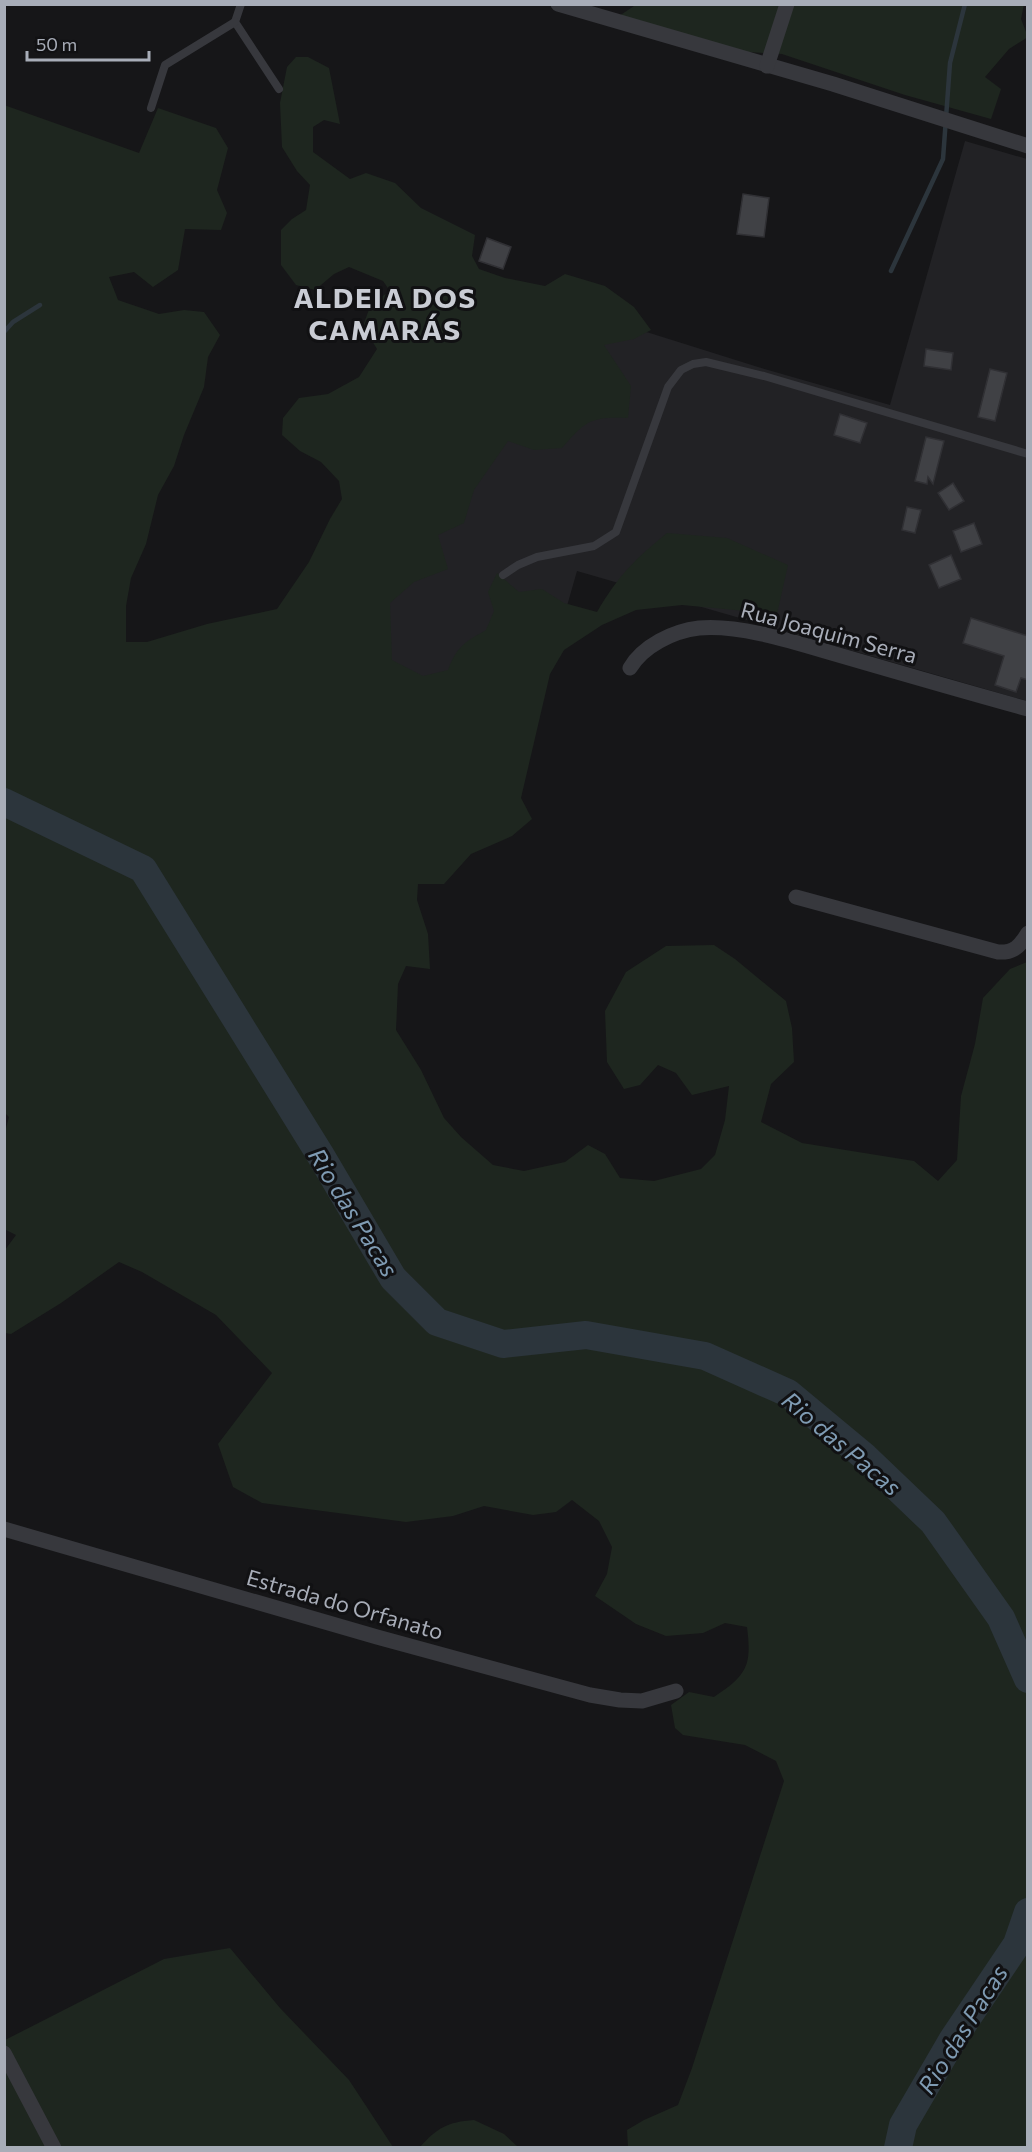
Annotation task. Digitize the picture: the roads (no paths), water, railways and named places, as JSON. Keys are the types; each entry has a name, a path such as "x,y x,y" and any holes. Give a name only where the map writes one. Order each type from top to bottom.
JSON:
{"street":[{"path":"558,4 1028,146"},
{"path":"767,66 787,4"},
{"name":"Rua Joaquim Serra","path":"630,668 636,658 655,642 696,628 722,628 780,639 1028,710"},
{"path":"796,897 990,950 1006,952 1014,950 1028,933"},
{"name":"Estrada do Orfanato","path":"4,1529 377,1637 590,1695 642,1701 676,1691"},
{"path":"4,2054 54,2148"}],"lane":[{"path":"151,108 165,64 235,22 241,4"},
{"path":"235,22 279,89"},
{"path":"502,575 537,557 594,546 616,532 665,394 681,370 693,364 706,362 764,376 1028,454"}],"waterway":[{"path":"891,271 943,159 950,63 965,4"},
{"path":"4,332 13,322 40,305"},
{"name":"Rio das Pacas","path":"4,802 143,869 321,1156 393,1278 437,1322 503,1344 586,1335 705,1356 788,1393 865,1457 933,1522 1001,1618 1028,1679"},
{"name":"Rio das Pacas","path":"898,2148 903,2125 953,2039 1017,1944 1028,1912"}],"district":[{"name":"ALDEIA DOS CAMARÁS","path":"385,313"}]}
